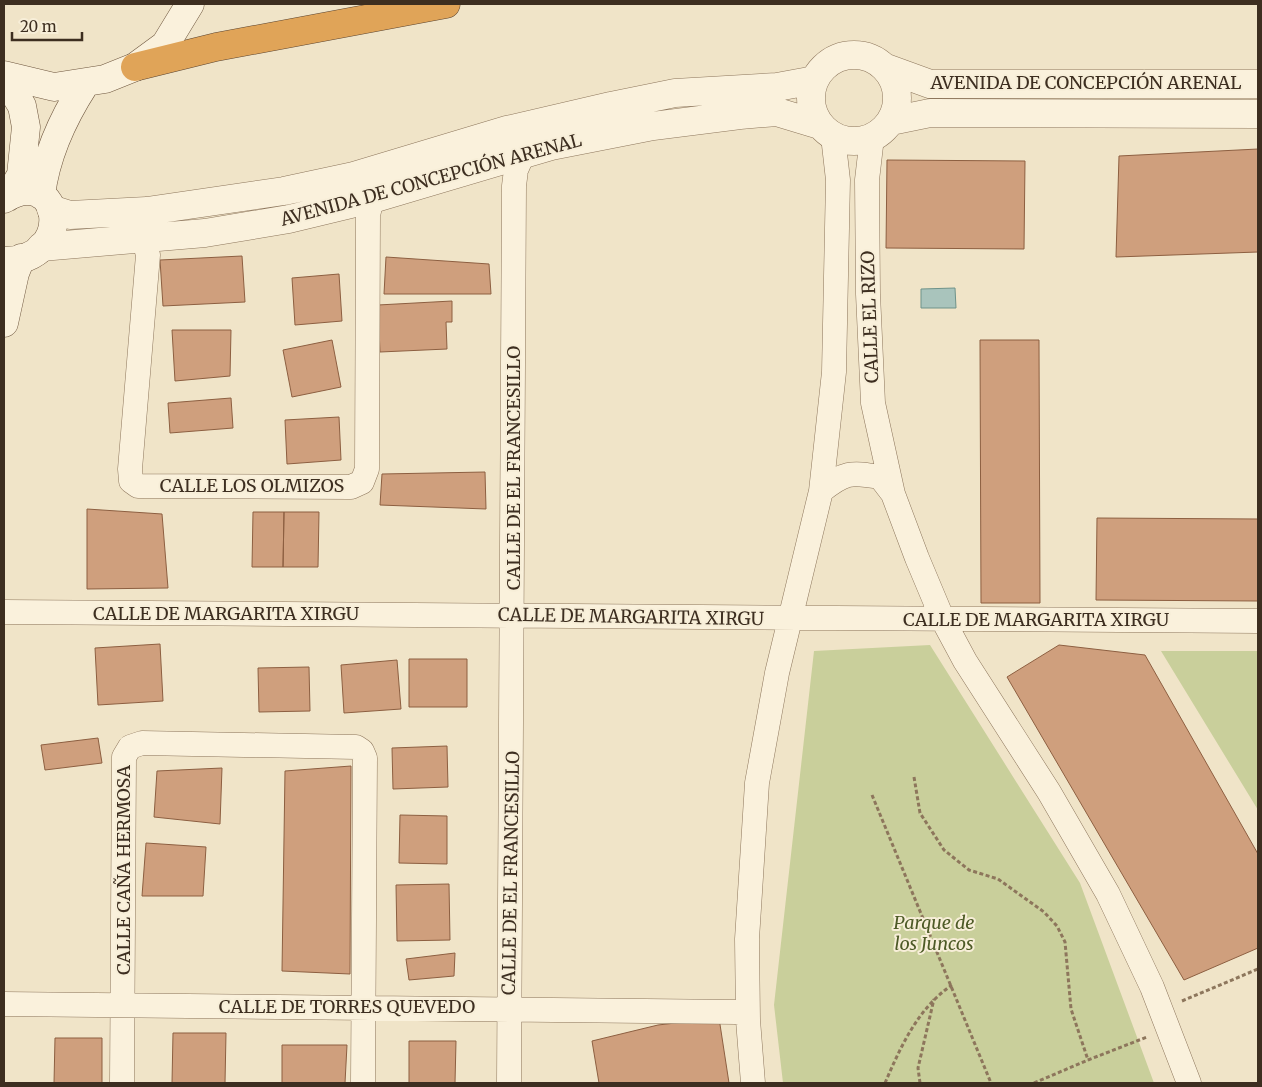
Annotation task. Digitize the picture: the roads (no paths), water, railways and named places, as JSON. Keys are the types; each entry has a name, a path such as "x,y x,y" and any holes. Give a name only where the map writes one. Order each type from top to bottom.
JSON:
{"highway":[{"path":"134,67 216,47 446,4"}],"street":[{"path":"4,76 54,87 86,84 105,79 134,67 165,45 190,4"},
{"path":"857,55 872,58 886,68 895,85 897,104 881,129 852,141 826,130 813,111 811,95 815,80 822,70 837,58 857,55"},
{"name":"AVENIDA DE CONCEPCIÓN ARENAL","path":"886,68 930,84 1258,84"},
{"path":"4,76 22,106 26,127 22,175 6,198"},
{"name":"AVENIDA DE CONCEPCIÓN ARENAL","path":"6,198 27,191 70,215 147,211 284,191 354,176 507,130 675,93 778,86 815,80"},
{"path":"4,323 15,273 22,256 52,234 54,219 46,202 49,154 74,101 86,84"},
{"name":"AVENIDA DE CONCEPCIÓN ARENAL","path":"22,256 206,233 289,219 372,199 522,154 605,134 740,115 777,112 826,130"},
{"name":"AVENIDA DE CONCEPCIÓN ARENAL","path":"881,129 930,114 1258,114"},
{"name":"CALLE EL RIZO","path":"881,129 868,180 868,294 873,403 893,494 917,558 944,620 987,698 1049,792 1108,894 1165,1020 1189,1083"},
{"name":"CALLE EL RIZO","path":"753,1083 748,1020 749,904 757,783 777,673 821,491 834,372 837,314 838,180 837,157 826,130"},
{"name":"CALLE DE EL FRANCESILLO","path":"509,1083 514,186 516,170 522,154"},
{"name":"CALLE LOS OLMIZOS","path":"144,240 148,255 130,469 131,481 138,486 351,488 362,482 367,469 368,215 372,199"},
{"name":"CALLE EL RIZO","path":"821,491 837,479 855,472 880,477 893,494"},
{"name":"CALLE DE MARGARITA XIRGU","path":"4,612 1258,621"},
{"name":"CALLE CAÑA HERMOSA","path":"123,1006 124,758 130,747 142,743 356,747 362,751 365,758 364,1007"},
{"name":"CALLE DE TORRES QUEVEDO","path":"4,1004 510,1008 736,1012 743,1014 748,1020"},
{"path":"122,1083 123,1006"},
{"path":"363,1083 364,1007"}],"water":[{"path":"955,288 956,308 921,308 921,289"}],"park label":[{"name":"Parque de los Juncos","path":"934,933"}]}
